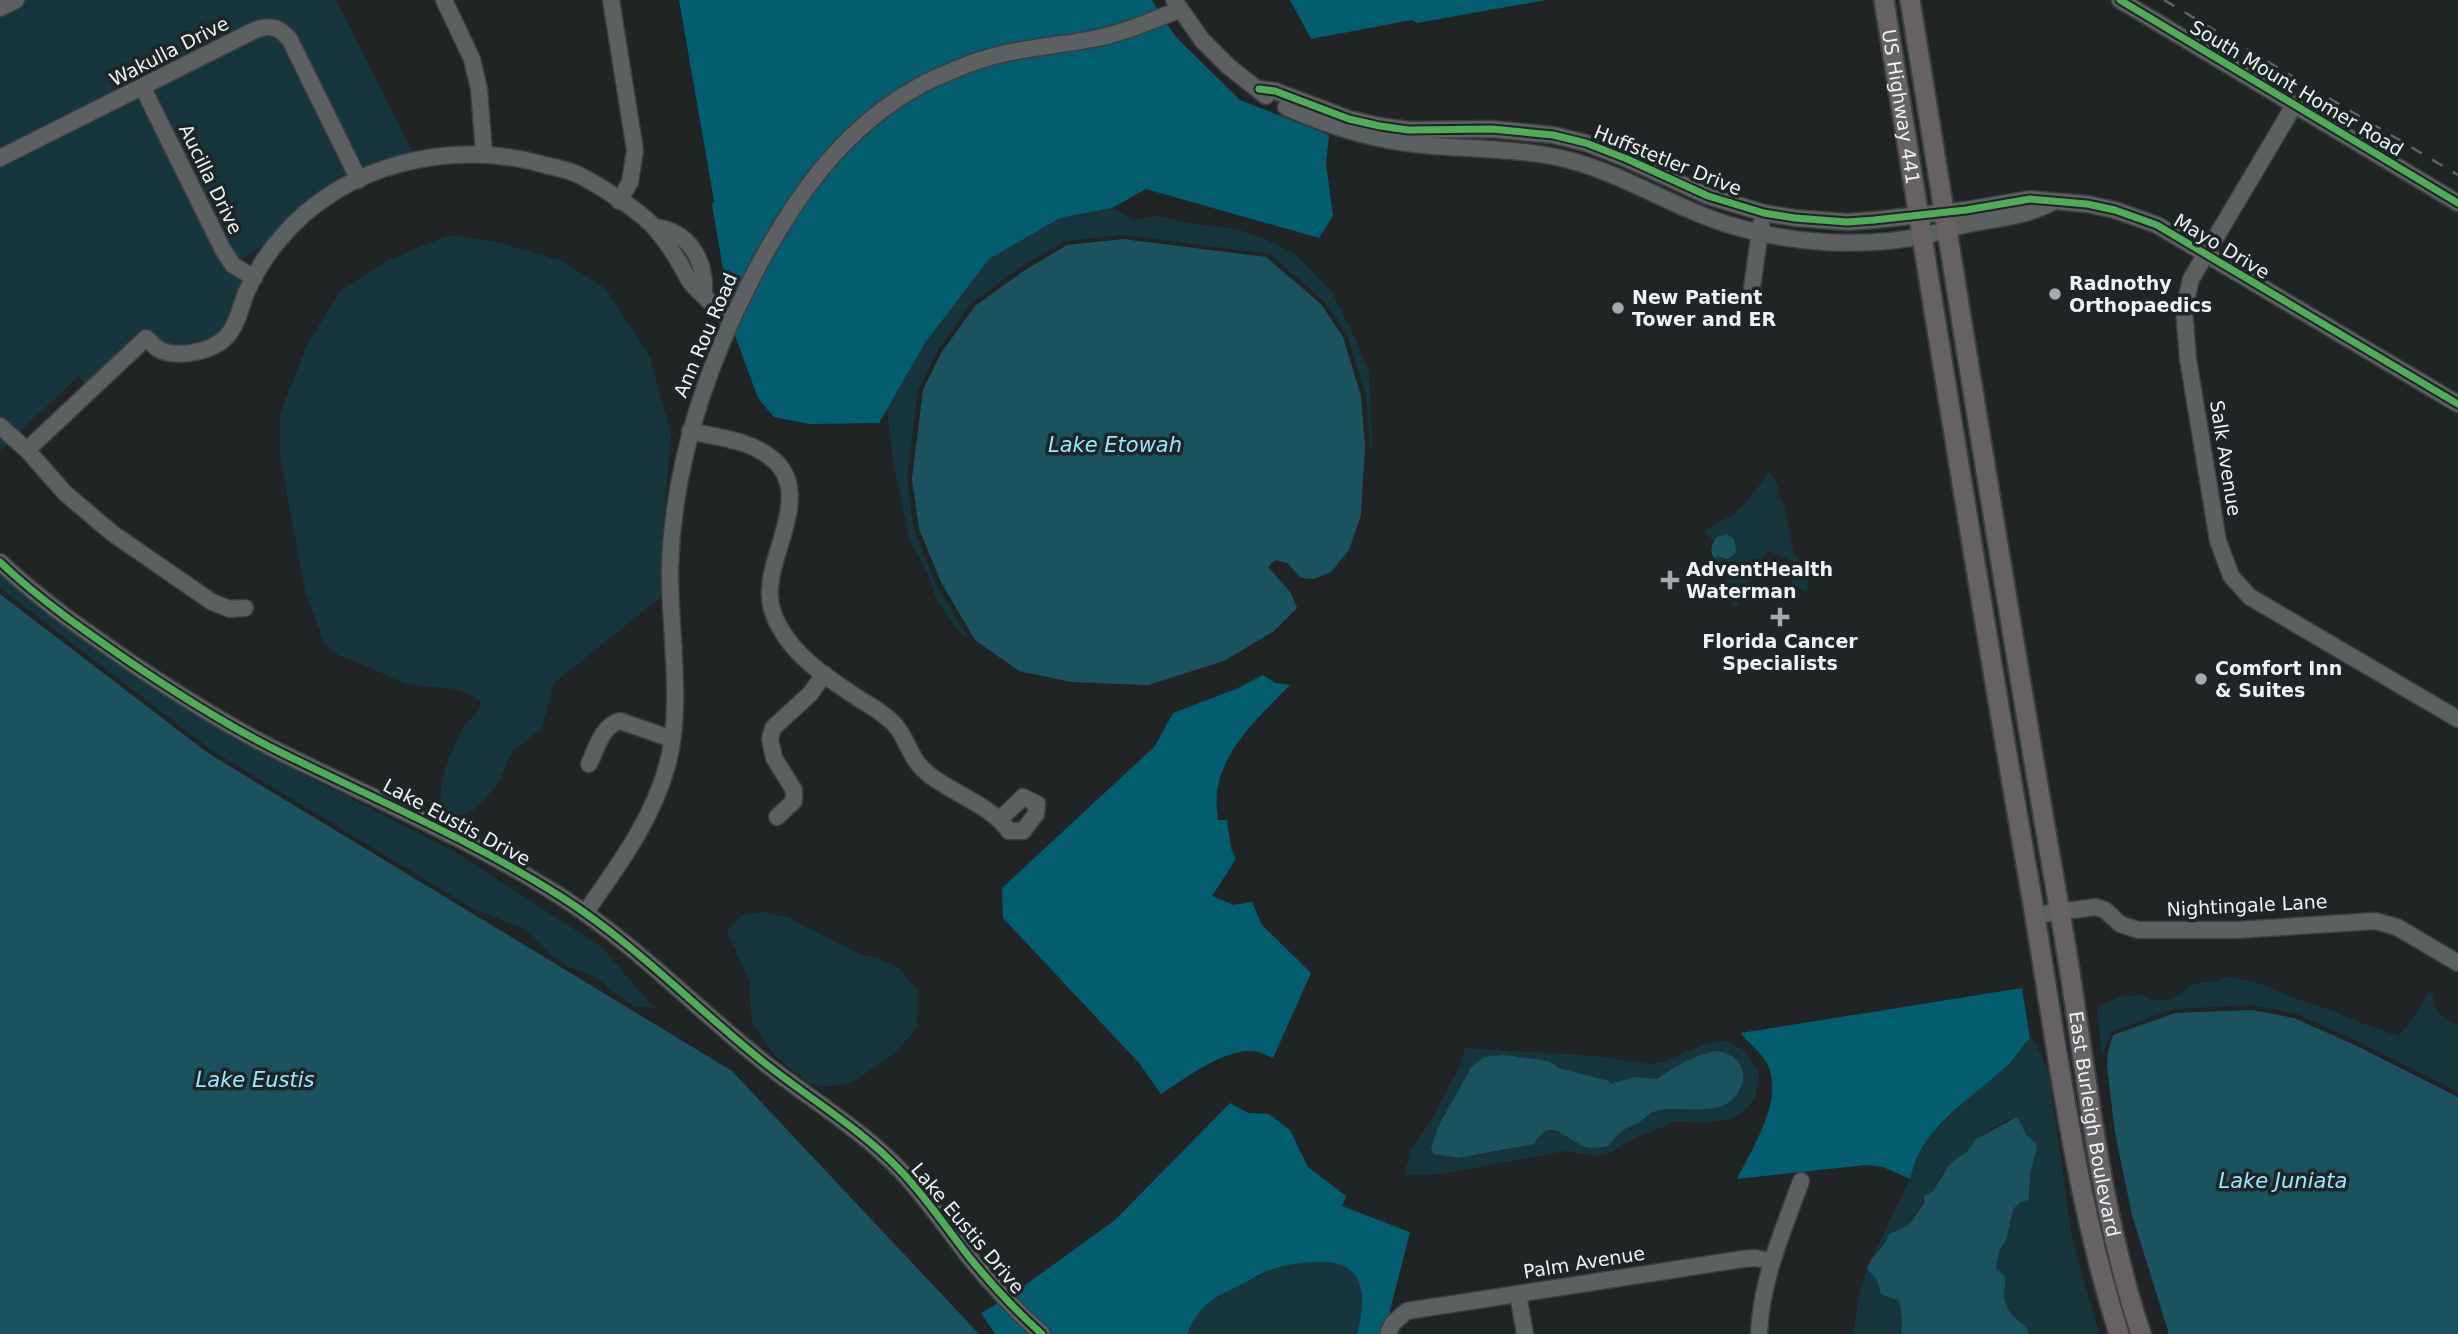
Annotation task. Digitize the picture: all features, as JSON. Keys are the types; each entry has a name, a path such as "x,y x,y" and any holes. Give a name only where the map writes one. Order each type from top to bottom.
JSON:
{"main road":[{"name":"US Highway 441","path":"1884,0 1950,414"},
{"name":"East Burleigh Boulevard","path":"1909,4 2104,1191 2122,1271 2141,1334"},
{"name":"East Burleigh Boulevard","path":"1950,414 2062,1083 2082,1189 2102,1277 2119,1334"},
{"path":"1950,414 1962,427 1987,566 1996,580 2004,584"}],"street":[{"path":"0,8 16,0"},
{"path":"444,0 472,59 480,100 484,153"},
{"path":"611,0 635,150 630,182 620,201"},
{"name":"South Mount Homer Road","path":"2119,0 2458,203"},
{"name":"Huffstetler Drive","path":"1177,5 1202,40 1228,66 1270,100 1308,117 1378,138 1407,143 1517,151 1574,161 1612,174 1734,227 1790,239 1884,241 1922,236 1946,221"},
{"name":"Ann Rou Road","path":"584,913 651,811 668,764 674,723 671,557 680,473 690,431 709,372 730,321 763,257 811,180 862,126 895,101 962,66 995,55 1118,33 1177,5"},
{"name":"Wakulla Drive","path":"0,158 260,28 277,28 290,40 359,180"},
{"name":"Aucilla Drive","path":"143,88 223,250 233,265 254,278"},
{"name":"Huffstetler Drive","path":"1259,89 1275,91 1349,119 1380,126 1408,130 1492,129 1553,135 1586,143 1708,196 1763,213 1847,222 1919,215 1946,221"},
{"name":"Salk Avenue","path":"2295,104 2206,254 2186,294 2184,326 2188,359 2218,541 2231,576 2244,592 2260,604 2458,719"},
{"path":"27,450 146,338 158,348 182,353 212,347 228,336 254,278 280,238 300,217 359,180 401,163 429,156 484,153 513,156 578,174 654,227 691,283 730,321"},
{"name":"Mayo Drive","path":"1946,221 2032,213 2051,203 2087,204 2140,218 2157,225 2458,404"},
{"path":"1752,288 1763,213"},
{"path":"654,227 662,228 692,245 700,260 704,294"},
{"path":"672,251 684,239"},
{"path":"0,426 27,450 65,493 112,533 212,601 230,609 245,608"},
{"path":"690,431 746,444 771,457 782,468 790,485 788,517 769,594 771,608 789,643 824,674 895,726 914,761 932,777 1000,819"},
{"name":"Lake Eustis Drive","path":"0,562 33,592 88,634 222,722 454,836 523,874 584,913 642,956 764,1063 857,1133 898,1168 1004,1298 1042,1334"},
{"path":"777,817 794,801 794,790 774,758 770,739 774,728 811,692 824,674"},
{"path":"589,764 606,729 612,723 620,721 672,739"},
{"name":"Nightingale Lane","path":"2035,915 2101,908 2120,924 2138,930 2236,930 2375,921 2397,927 2458,963"},
{"path":"1759,1334 1771,1261 1801,1181"},
{"name":"Palm Avenue","path":"1388,1334 1393,1323 1407,1311 1742,1259 1771,1261"},
{"path":"1518,1294 1525,1334"}],"shaded area":[{"path":"0,0 336,0 414,154 359,172 299,207 264,245 236,264 256,286 234,326 200,352 144,341 88,388 79,376 0,451"},
{"path":"679,0 1152,0 1159,12 1117,28 993,50 858,122 730,309"},
{"path":"1290,0 1546,0 1417,23 1412,20 1311,39"},
{"path":"1165,21 1177,38 1240,100 1329,135 1326,163 1333,216 1319,238 1146,189 1112,208 1060,218 989,259 925,343 879,423 809,424 774,417 758,398 734,333 736,323 800,205 841,153 898,105 964,71"},
{"path":"1112,208 1133,220 1158,216 1199,225 1237,229 1268,240 1296,255 1332,292 1369,373 1372,440 1369,462 1366,395 1347,335 1324,301 1270,254 1124,235 1065,241 1019,268 971,304 937,351 918,390 907,479 914,530 936,585 969,639 957,629 937,600 925,567 910,541 893,462 887,408 925,343 989,259 1060,218"},
{"path":"449,235 493,241 560,260 606,289 649,355 671,433 663,530 662,596 554,683 542,728 512,752 501,778 485,800 472,811 454,818 443,815 440,795 442,784 457,738 482,703 468,693 454,689 413,685 394,679 339,656 324,643 305,591 280,457 280,414 307,345 341,290 388,260"},
{"path":"1769,472 1775,479 1784,505 1794,555 1806,572 1807,592 1790,584 1800,565 1767,550 1738,602 1740,604 1734,607 1726,592 1727,576 1713,561 1717,556 1723,559 1733,555 1736,551 1736,540 1727,534 1714,541 1704,531 1734,514 1746,503"},
{"path":"0,572 136,675 177,702 293,769 453,851 602,947 653,1007 635,1007 593,976 567,966 550,955 525,929 475,910 211,750 0,588"},
{"path":"1263,675 1275,683 1290,685 1255,721 1235,747 1220,776 1217,795 1218,820 1227,820 1231,848 1236,859 1212,896 1234,905 1252,902 1262,925 1311,973 1273,1058 1252,1051 1229,1055 1205,1066 1161,1094 1139,1063 1003,918 1002,888 1155,746 1173,713 1236,689"},
{"path":"763,912 789,918 860,954 878,958 897,967 918,990 917,1028 894,1054 853,1082 824,1087 808,1083 775,1056 753,1025 750,983 727,931 741,915"},
{"path":"2232,977 2262,984 2399,1036 2430,990 2439,1013 2458,1026 2458,1092 2357,1041 2296,1014 2252,1005 2174,1009 2111,1032 2102,1056 2097,1008 2117,998 2133,995 2155,1000 2170,999 2189,985 2219,982 2222,978"},
{"path":"2022,988 2030,1038 2009,1064 1938,1127 1919,1153 1910,1179 1883,1167 1866,1165 1737,1179 1765,1122 1772,1091 1766,1062 1741,1033"},
{"path":"2032,1036 2048,1070 2072,1238 2099,1334 2029,1334 2005,1301 2005,1281 1996,1269 1999,1252 2007,1238 2013,1209 2021,1202 2029,1200 2030,1174 2037,1148 2036,1143 2010,1119 1981,1135 1966,1153 1958,1157 1942,1174 1933,1191 1926,1195 1909,1225 1890,1234 1885,1247 1873,1256 1910,1179 1918,1154 1935,1130 2012,1061"},
{"path":"1726,1041 1744,1050 1757,1069 1759,1077 1755,1097 1746,1110 1730,1119 1701,1123 1677,1121 1629,1141 1610,1153 1593,1156 1565,1151 1443,1174 1404,1175 1412,1148 1431,1121 1460,1066 1465,1048 1598,1056 1649,1064 1663,1062 1703,1044","holes":["1706,1053 1743,1071 1743,1084 1738,1094 1705,1109 1656,1111 1638,1123 1629,1125 1609,1146 1572,1140 1565,1134 1547,1130 1512,1149 1458,1158 1444,1156 1438,1127 1461,1088 1548,1061 1559,1068 1609,1081 1609,1085 1635,1077 1657,1079 1668,1070"]},
{"path":"1230,1103 1248,1113 1269,1114 1290,1130 1308,1167 1346,1196 1342,1206 1410,1232 1384,1334 1357,1334 1362,1304 1358,1281 1352,1272 1330,1262 1291,1264 1263,1273 1208,1303 1196,1316 1187,1334 1051,1334 1010,1296 1115,1220"},
{"path":"1322,1261 1339,1263 1349,1268 1359,1283 1362,1304 1357,1334 1187,1334 1193,1319 1206,1304 1269,1270"},
{"path":"1867,1269 1877,1280 1882,1294 1899,1301 1901,1334 1853,1334"},
{"path":"1000,1302 1034,1334 995,1334 981,1313"}],"water":[{"name":"Lake Etowah","path":"1123,239 1266,257 1321,304 1343,337 1361,396 1365,446 1361,515 1349,550 1331,572 1314,579 1301,578 1287,563 1275,560 1268,567 1291,593 1297,608 1274,631 1224,661 1148,685 1071,682 1019,671 975,640 941,582 919,529 912,479 923,390 941,353 975,306 1022,272 1067,245"},
{"path":"1727,534 1735,540 1736,553 1727,559 1717,556 1715,560 1711,551 1713,543 1717,537"},
{"name":"Lake Eustis","path":"0,594 208,753 732,1071 979,1334 0,1334"},
{"name":"Lake Juniata","path":"2252,1010 2294,1018 2355,1045 2458,1097 2458,1334 2169,1334 2132,1215 2115,1133 2107,1066 2108,1052 2113,1035 2175,1013"},
{"path":"1716,1051 1735,1058 1742,1070 1743,1082 1733,1099 1714,1108 1656,1111 1622,1131 1609,1146 1586,1147 1552,1130 1540,1135 1534,1144 1458,1158 1434,1154 1431,1149 1438,1127 1472,1066 1484,1057 1503,1055 1549,1061 1559,1068 1609,1081 1610,1084 1635,1077 1657,1079 1685,1062"},
{"path":"2017,1117 2037,1148 2030,1174 2029,1200 2021,1202 2013,1209 2007,1238 1999,1252 1996,1269 2005,1278 2004,1298 2010,1312 2025,1325 2029,1334 1901,1334 1899,1301 1881,1294 1877,1280 1867,1269 1869,1264 1889,1234 1909,1225 1924,1203 1924,1196 1933,1191 1947,1168 1966,1153 1976,1139"}],"railway":[{"path":"2164,0 2458,175"}],"cycle path":[{"path":"2120,0 2458,203"},
{"path":"1259,89 1275,91 1349,119 1380,126 1408,130 1492,129 1553,135 1586,143 1627,159 1708,196 1764,213 1795,218 1847,222 1874,220 1966,210 2030,199 2087,204 2115,210 2157,225 2458,404"},
{"path":"0,562 80,627 204,710 262,743 495,858 563,898 614,934 756,1056 884,1154 919,1191 987,1278 1042,1334"}],"place":[{"name":"Radnothy Orthopaedics","path":"2055,294"},
{"name":"New Patient Tower and ER","path":"1618,308"},
{"name":"AdventHealth Waterman","path":"1670,580"},
{"name":"Florida Cancer Specialists","path":"1780,617"},
{"name":"Comfort Inn & Suites","path":"2201,679"}]}
